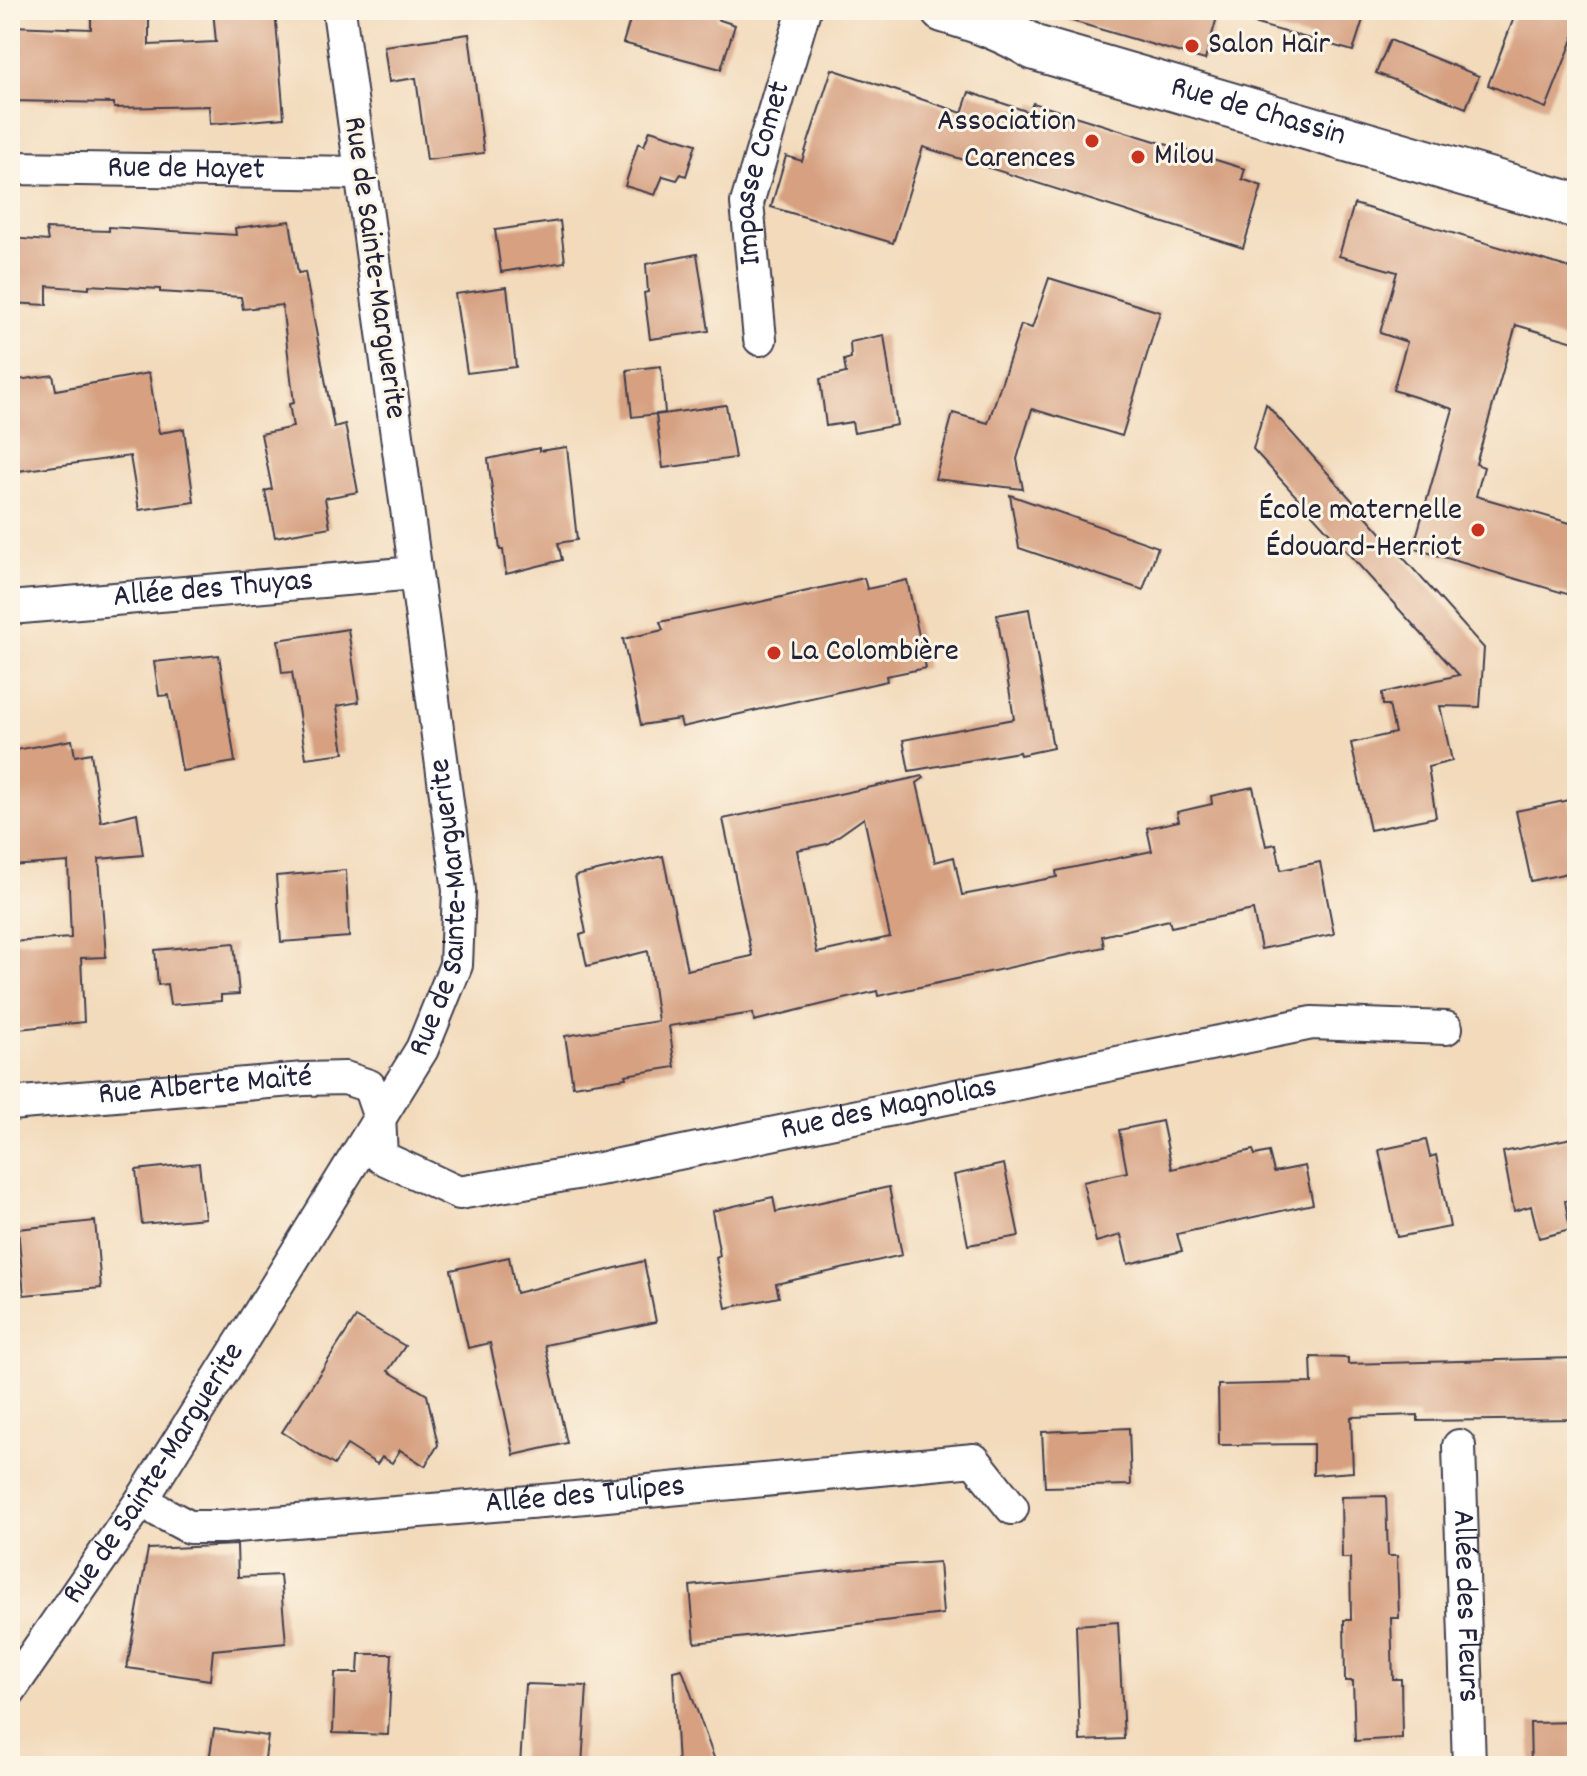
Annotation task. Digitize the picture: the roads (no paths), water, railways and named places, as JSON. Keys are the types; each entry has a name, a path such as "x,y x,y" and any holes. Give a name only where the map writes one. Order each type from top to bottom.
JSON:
{"street":[{"name":"Rue de Sainte-Marguerite","path":"10,1690 143,1498 422,1049 456,965 459,890 339,10"},
{"name":"Impasse Comet","path":"760,339 747,203 804,10"},
{"name":"Rue de Chassin","path":"943,10 995,17 1012,34 1035,48 1577,206"},
{"name":"Rue de Hayet","path":"10,168 360,173"},
{"name":"Allée des Thuyas","path":"10,608 415,573"},
{"name":"Rue des Magnolias","path":"379,1115 381,1157 459,1193 605,1168 1312,1023 1446,1028"},
{"name":"Rue Alberte Maïté","path":"10,1104 345,1078 369,1086 379,1115"},
{"name":"Allée des Fleurs","path":"1459,1446 1469,1766"},
{"name":"Allée des Tulipes","path":"143,1498 159,1511 189,1527 223,1527 554,1500 974,1460 1012,1508"}],"place":[{"name":"Salon Hair","path":"1192,46"},
{"name":"Association Carences","path":"1092,141"},
{"name":"Milou","path":"1138,157"},
{"name":"École maternelle Édouard-Herriot","path":"1478,530"},
{"name":"La Colombière","path":"774,653"}]}
